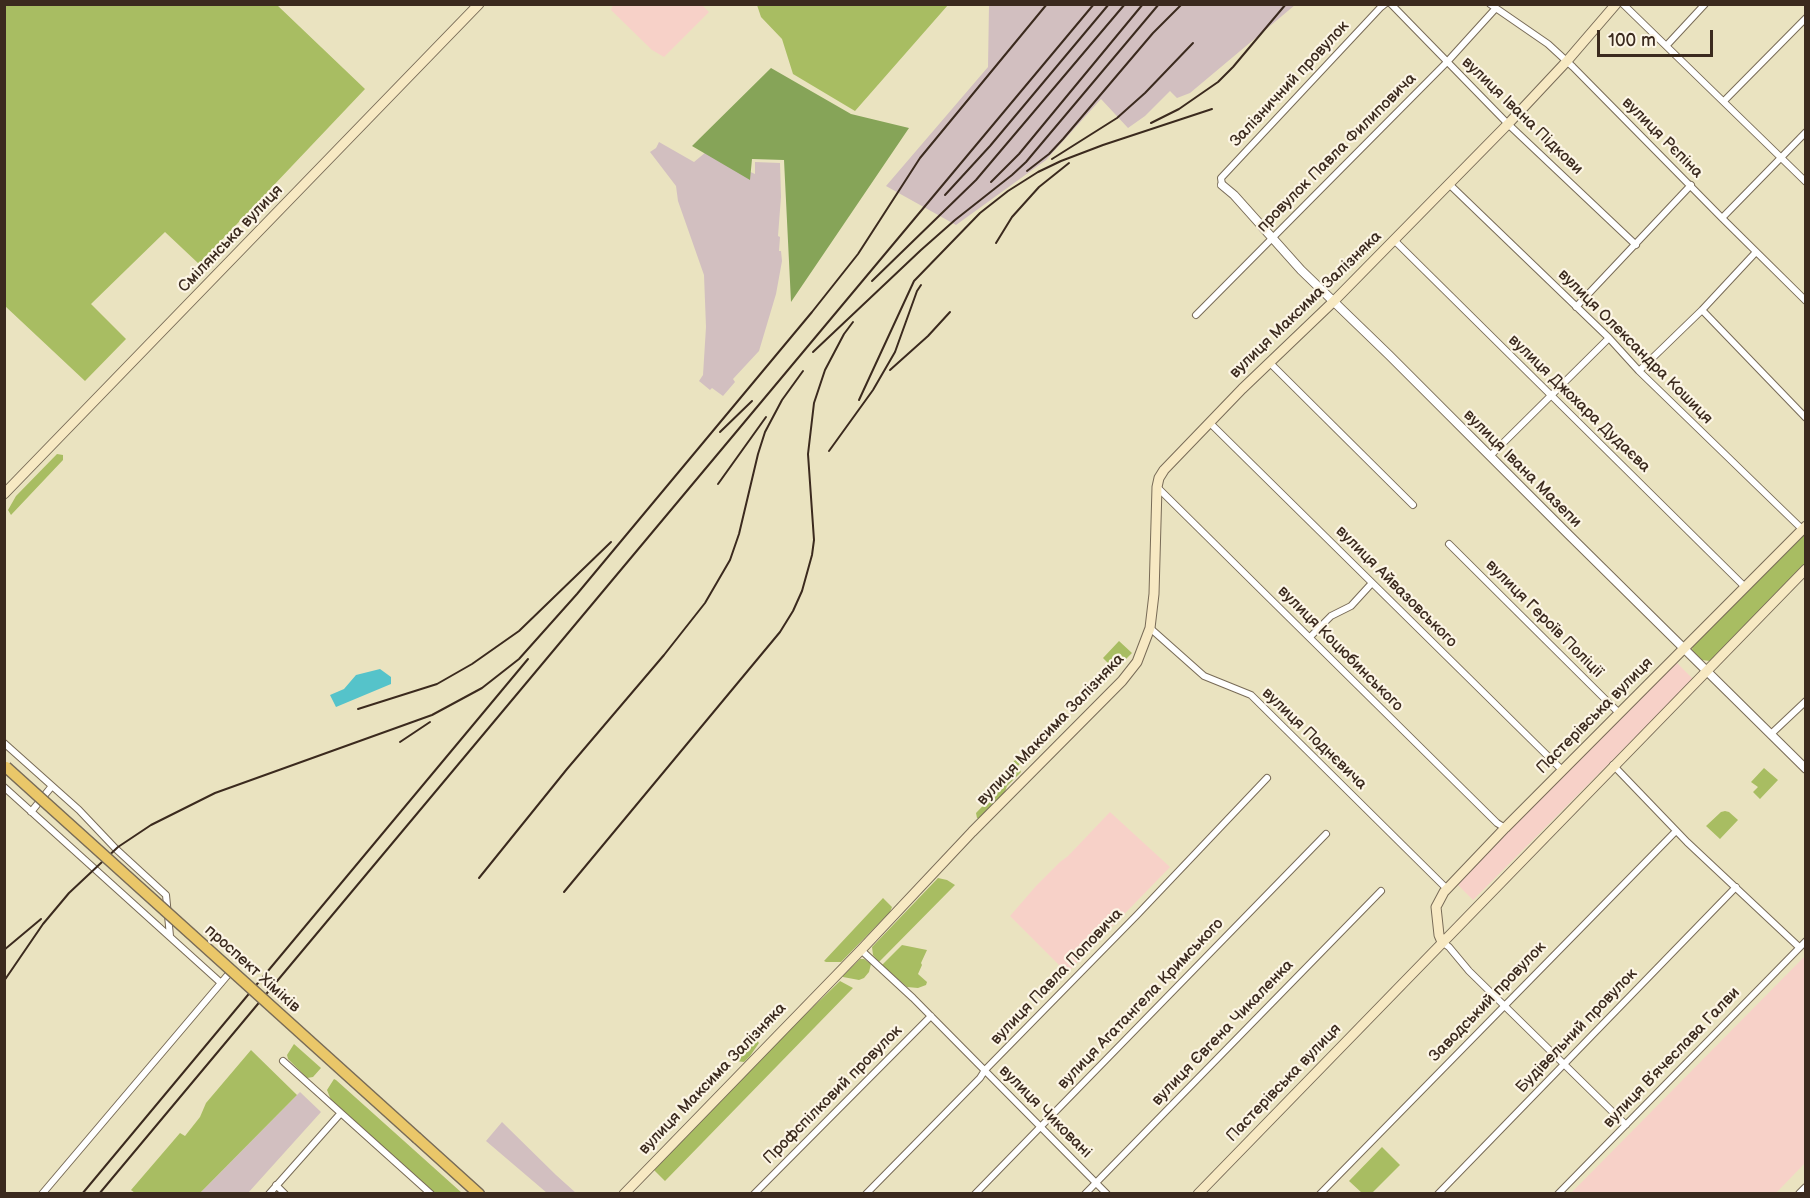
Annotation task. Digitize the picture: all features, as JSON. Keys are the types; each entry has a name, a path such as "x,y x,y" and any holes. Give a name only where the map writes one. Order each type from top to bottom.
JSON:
{"main road":[{"name":"Смілянська вулиця","path":"4,494 479,4"},
{"name":"вулиця Максима Залізняка","path":"624,1194 972,832 1122,681 1137,662 1150,628 1154,594 1157,487 1164,470 1508,124 1567,61 1608,9 1616,4"},
{"name":"Пастерівська вулиця","path":"1442,942 1438,934 1436,907 1447,889 1504,828 1804,528"},
{"name":"Пастерівська вулиця","path":"1198,1194 1806,569"},
{"name":"проспект Хіміків","path":"5,767 479,1194"}],"street":[{"name":"Залізничний провулок","path":"1222,185 1221,178 1385,4"},
{"name":"вулиця Івана Підкови","path":"1391,4 1508,124 1636,245"},
{"path":"1623,4 1806,182"},
{"path":"1667,45 1705,4"},
{"name":"провулок Павла Филиповича","path":"1197,315 1447,62 1493,6"},
{"name":"вулиця Рєпіна","path":"1493,6 1548,44 1567,61 1806,301"},
{"path":"1724,101 1806,18"},
{"path":"1722,218 1806,132"},
{"name":"вулиця Олександра Кошиця","path":"1449,184 1609,338 1639,371 1804,528"},
{"name":"вулиця Івана Мазепи","path":"1222,185 1234,195 1301,270 1806,769"},
{"path":"1576,307 1690,185"},
{"name":"вулиця Джохара Дудаєва","path":"1394,240 1744,587"},
{"path":"1639,371 1702,310 1756,252"},
{"path":"1702,310 1806,418"},
{"path":"1490,456 1609,338"},
{"path":"1270,363 1413,505"},
{"name":"вулиця Айвазовського","path":"1210,423 1562,770"},
{"name":"вулиця Коцюбинського","path":"1157,487 1504,828"},
{"name":"вулиця Героїв Поліції","path":"1449,544 1619,713"},
{"path":"1310,637 1331,616 1351,606 1372,583"},
{"name":"вулиця Поднєвича","path":"1150,628 1204,676 1251,696 1447,889"},
{"path":"1772,734 1806,701"},
{"path":"4,743 79,810 116,849 166,895 170,936"},
{"path":"1613,765 1676,831 1799,947"},
{"name":"вулиця Павла Поповича","path":"866,1194 1267,778"},
{"path":"31,812 52,786"},
{"path":"4,787 221,983"},
{"name":"Заводський провулок","path":"1320,1194 1676,831"},
{"name":"вулиця Агатангела Кримського","path":"975,1194 1326,834"},
{"name":"Будівельний провулок","path":"1438,1194 1736,887"},
{"name":"вулиця Євгена Чикаленка","path":"1085,1194 1381,891"},
{"path":"42,1194 233,968 168,909"},
{"name":"вулиця Вʼячеслава Галви","path":"1558,1194 1806,941"},
{"path":"1442,942 1563,1065 1626,1125"},
{"path":"202,965 213,950"},
{"name":"вулиця Чиковані","path":"861,950 931,1016 1107,1194"},
{"name":"Профспілковий провулок","path":"754,1194 931,1016"},
{"path":"283,1061 430,1194"},
{"path":"269,1194 340,1114"},
{"path":"276,1185 285,1194"},
{"path":"1800,1194 1806,1188"}],"shaded area":[{"path":"989,4 1295,5 1190,93 1177,98 1170,91 1145,116 1128,128 1101,99 1046,160 956,225 886,186 988,67"},
{"path":"613,5 702,5 709,12 664,57 652,50 611,10"},
{"path":"659,142 694,162 706,152 755,174 755,162 780,163 781,197 778,236 780,237 779,251 781,251 782,261 776,294 759,351 733,379 735,382 723,396 712,388 710,390 699,381 703,375 706,327 704,275 678,201 676,186 650,152"},
{"path":"1676,662 1693,679 1473,900 1457,884"},
{"path":"1110,812 1170,867 1067,973 1010,916 1036,886"},
{"path":"1805,956 1805,1163 1776,1193 1571,1193"},
{"path":"300,1092 321,1112 248,1193 200,1193"},
{"path":"502,1122 576,1193 547,1193 486,1141"}],"green space":[{"path":"757,4 948,5 855,111 793,74 782,39 761,17"},
{"path":"4,5 277,5 365,89 199,264 165,232 91,304 126,339 85,381 5,306"},
{"path":"771,68 851,114 909,128 791,302 784,160 752,159 750,180 692,146"},
{"path":"57,454 63,455 63,460 11,515 8,510 16,496"},
{"path":"1805,530 1805,564 1710,661 1702,660 1692,650 1693,643"},
{"path":"1119,641 1132,653 1115,670 1103,658"},
{"path":"1039,735 1045,742 1018,766 1021,772 1007,786 1004,795 979,819 977,818 976,813 1002,786 997,779"},
{"path":"1764,768 1778,780 1760,799 1753,792 1758,787 1751,782"},
{"path":"1725,811 1738,820 1720,839 1706,826"},
{"path":"938,878 955,885 879,962 873,955 872,947"},
{"path":"883,898 892,907 890,912 841,962 824,961"},
{"path":"902,945 927,950 918,974 927,982 926,985 918,988 907,987 882,965"},
{"path":"860,959 871,964 864,978 859,980 843,977 843,976"},
{"path":"840,981 853,988 665,1181 654,1170 776,1043"},
{"path":"752,1035 759,1043 744,1062 736,1061 731,1057"},
{"path":"294,1044 321,1068 313,1077 307,1078 288,1059 287,1055"},
{"path":"251,1050 297,1095 200,1193 135,1193 131,1190 180,1133 185,1136 200,1117 206,1103"},
{"path":"334,1079 462,1193 435,1193 331,1100 327,1090"},
{"path":"1382,1147 1400,1165 1372,1193 1362,1193 1349,1181"}],"water":[{"path":"380,669 391,677 391,684 336,707 330,695 344,689 356,675"}],"railway":[{"path":"4,981 43,924 69,893 118,847 151,825 215,793 432,715 482,688 519,659 577,594 812,312 858,254 920,158 1047,4"},
{"path":"99,1194 1094,4"},
{"path":"945,195 990,146 1109,4"},
{"path":"872,281 976,180 1125,4"},
{"path":"991,182 1019,154 1143,4"},
{"path":"813,352 921,250 1026,162 1159,4"},
{"path":"1027,171 1049,154 1063,139 1153,33 1182,4"},
{"path":"1151,123 1179,109 1218,82 1286,4"},
{"path":"1052,159 1117,118 1145,93 1193,43"},
{"path":"859,400 914,281 980,213 1008,191 1061,161 1212,109"},
{"path":"996,243 1012,217 1039,187 1069,163"},
{"path":"829,451 873,390 895,352 921,285"},
{"path":"890,370 928,336 950,312"},
{"path":"564,892 780,632 793,611 802,591 814,540 808,454 814,403 825,370 853,322"},
{"path":"479,878 705,603 730,560 739,534 765,432 782,400 803,371"},
{"path":"720,432 752,401"},
{"path":"718,484 766,417"},
{"path":"358,709 437,684 472,664 519,631 611,542"},
{"path":"82,1194 528,659"},
{"path":"400,742 430,722"},
{"path":"4,950 41,919"}]}
